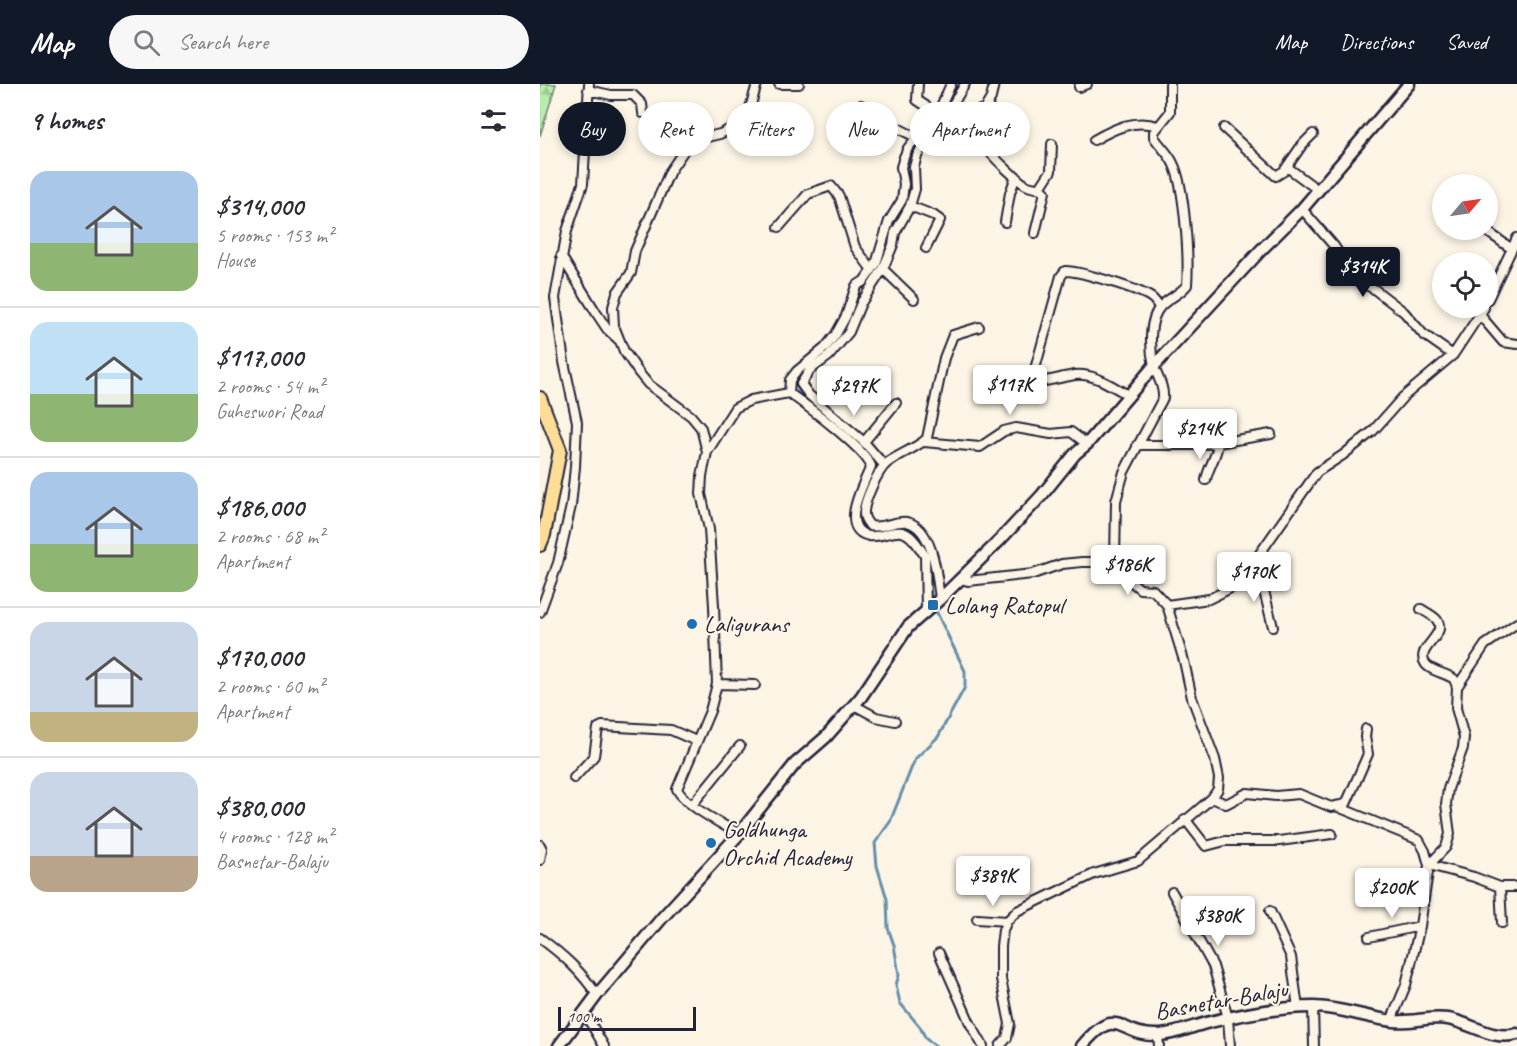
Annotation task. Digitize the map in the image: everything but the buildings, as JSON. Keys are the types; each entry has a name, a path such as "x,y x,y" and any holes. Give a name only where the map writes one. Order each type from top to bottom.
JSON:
{"main road":[{"path":"540,398 560,450 540,546"}],"street":[{"path":"707,452 701,428 691,416 648,384 630,361 614,326 613,307 617,293 631,273 636,251 670,171 687,146 694,140 720,134 732,128 750,108 757,84"},
{"path":"779,84 799,84"},
{"path":"918,84 916,100 921,102"},
{"path":"946,102 951,84"},
{"path":"952,102 965,84"},
{"path":"990,102 994,84"},
{"path":"1000,1046 1007,1038 1010,1024 1001,979 1001,946 1007,921 1017,911 1094,874 1138,861 1148,855 1185,819 1212,798 1218,789 1219,778 1215,759 1192,698 1167,604 1153,590 1140,589 1127,578 1115,562 1116,501 1124,472 1163,398 1164,390 1154,366 1151,346 1152,324 1159,307 1183,291 1187,285 1186,235 1177,172 1154,136 1158,126 1170,112 1170,84"},
{"path":"559,1046 597,995 662,918 739,834 795,764 826,737 854,705 908,627 962,579 1041,495 1154,366 1302,209 1408,85"},
{"path":"540,612 558,563 571,506 575,467 577,422 564,362 555,298 567,231 583,184 589,87 611,95 633,95 640,102"},
{"path":"1094,140 1115,128 1131,124 1147,123 1158,126"},
{"path":"1224,128 1276,176 1280,175 1313,134"},
{"path":"1040,188 1051,171 1052,144"},
{"path":"907,202 902,167 910,146"},
{"path":"884,465 864,442 809,395 801,384 810,370 829,356 845,339 861,303 883,269 907,202 915,189 914,167 917,156"},
{"path":"995,156 1026,186 1040,188 1045,192 1035,233"},
{"path":"1287,167 1318,190"},
{"path":"1005,222 1010,193 1016,176"},
{"path":"779,227 808,194 831,186 840,196 855,247 872,270"},
{"path":"907,202 933,214 940,220 926,248"},
{"path":"789,393 790,380 797,371 825,348 836,334 846,316 856,286 876,264 889,221 907,202"},
{"path":"1302,209 1362,283 1374,289 1404,312 1423,334 1453,356"},
{"path":"1498,278 1517,238"},
{"path":"1498,239 1512,249"},
{"path":"561,256 607,329 620,341"},
{"path":"883,269 914,299"},
{"path":"1128,395 1093,377 1081,375 1048,382 1034,380 1033,376 1061,276 1065,271 1069,271 1117,284 1153,299 1159,307"},
{"path":"1167,604 1209,599 1231,588 1249,569 1317,472 1373,431 1403,397 1453,356 1477,318"},
{"path":"1487,318 1503,342 1517,344"},
{"path":"924,442 927,438 940,385 944,358 953,334 979,327"},
{"path":"739,834 692,805 678,793 677,789 710,711 717,684 709,529 701,494 702,476 707,452 735,408 751,400 789,393 856,447 871,463 857,500 855,525 863,534 869,536 902,532 909,536 921,550 925,556 926,612"},
{"path":"864,442 896,403"},
{"path":"940,599 934,559 921,533 910,523 903,522 874,528 864,518 869,494 884,465 924,442 980,447 1004,431 1017,428 1051,434 1071,432 1087,444"},
{"path":"1137,445 1218,443 1271,434"},
{"path":"1206,480 1207,472 1217,456 1218,443"},
{"path":"962,579 968,581 1033,574 1062,564 1115,562"},
{"path":"1249,569 1257,574 1262,583 1273,627"},
{"path":"1421,609 1437,620 1439,625 1438,631 1423,655 1423,660 1426,666 1448,674 1454,679 1457,687 1456,708 1464,736 1463,748 1448,789 1446,804 1450,834 1446,848 1429,865"},
{"path":"1457,687 1485,645 1517,623"},
{"path":"717,684 755,685"},
{"path":"854,705 876,717 895,721"},
{"path":"574,778 594,756 598,728 602,726 671,730 696,741"},
{"path":"1212,798 1226,804 1247,794 1299,795 1331,807 1346,804 1368,754 1366,729"},
{"path":"692,805 740,746"},
{"path":"1338,807 1419,840 1429,865 1420,926 1406,985 1391,1021"},
{"path":"1185,819 1206,846 1225,841 1279,841 1332,834"},
{"path":"540,846 542,849 540,860"},
{"path":"1429,865 1474,877 1500,887 1517,887"},
{"path":"1500,887 1502,923"},
{"path":"1172,892 1209,958 1228,1018 1230,1046"},
{"path":"1269,910 1291,957 1298,1008"},
{"path":"977,919 1007,921"},
{"path":"1369,938 1420,926"},
{"path":"540,938 570,961 587,979 597,995"},
{"path":"939,953 970,1023 983,1046"},
{"path":"1313,1007 1314,1046"},
{"name":"Basnetar-Balaju","path":"1082,1046 1099,1028 1109,1023 1118,1024 1159,1041 1228,1018 1313,1007 1330,1008 1391,1021 1409,1022 1427,1017 1450,1019 1502,1038 1517,1034"},
{"path":"584,1012 604,1046"}],"green space":[{"path":"540,84 556,84 540,136"}],"waterway":[{"path":"862,287 876,269 891,230 907,199 910,157 919,143 937,127 952,98"},
{"path":"844,329 832,344 805,369 795,383 799,392 870,453 875,466 864,492"},
{"path":"859,503 859,522 862,527 877,531 904,527 913,531 921,539 929,557 931,597"},
{"path":"936,1046 926,1039 920,1027 900,1003 896,985 899,975 894,945 888,928 887,899 877,866 875,843 890,822 915,759 938,737 965,687 965,671 937,613"}],"place":[{"name":"Lolang Ratopul","path":"933,605"},
{"name":"Laligurans","path":"692,624"},
{"name":"Goldhunga Orchid Academy","path":"711,843"}]}
